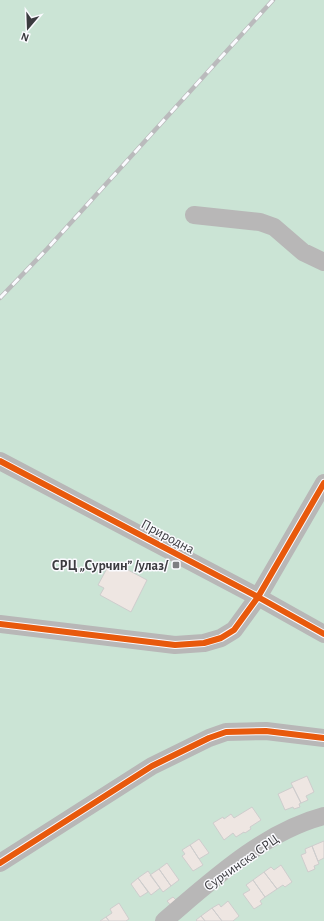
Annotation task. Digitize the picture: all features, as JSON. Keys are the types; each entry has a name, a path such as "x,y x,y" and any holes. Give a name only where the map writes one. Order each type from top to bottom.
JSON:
{"street":[{"path":"194,215 260,222 274,227 304,252 323,259"},
{"name":"Природна","path":"0,461 324,634"},
{"path":"0,624 175,644 204,643 221,638 234,630 258,598 324,482"},
{"path":"0,863 152,766 209,738 226,732 266,731 324,738"},
{"name":"Сурчинска СРЦ","path":"164,921 241,858 271,839 305,821 324,816"}],"green space":[{"path":"0,0 324,0 324,921 0,921"}],"building":[{"path":"111,561 147,580 131,612 100,595 104,588 98,585"},
{"path":"307,776 314,792 306,796 308,800 301,803 291,783"},
{"path":"293,787 301,803 299,804 300,807 294,809 293,807 285,810 278,794"},
{"path":"252,807 261,820 250,827 251,829 245,833 244,832 236,837 233,833 224,840 213,823 223,817 224,819 231,814 234,818"},
{"path":"199,839 209,853 199,859 190,845"},
{"path":"324,841 324,858 318,861 312,846"},
{"path":"190,845 203,865 193,871 182,856 185,854 182,850"},
{"path":"312,846 319,864 314,866 315,869 308,872 301,855 306,853 305,849"},
{"path":"167,863 179,880 171,886 159,869"},
{"path":"281,865 292,882 285,887 283,885 277,889 264,872 271,867 274,870"},
{"path":"159,869 171,886 163,892 150,875"},
{"path":"148,871 160,888 151,895 138,878"},
{"path":"264,872 277,889 265,897 253,880"},
{"path":"138,878 148,892 140,897 131,884"},
{"path":"253,880 265,897 260,901 262,904 254,909 243,894 250,890 246,885"},
{"path":"173,897 180,904 174,909 167,901"},
{"path":"228,901 239,916 233,921 222,921 212,908 219,904 221,907"},
{"path":"119,903 129,919 126,921 109,921 106,917 112,913 110,909"},
{"path":"212,908 222,921 205,921 201,916"},
{"path":"201,916 205,921 196,920"},
{"path":"106,917 109,921 100,921"}],"railway":[{"path":"0,298 47,249 273,0"}],"cycle path":[{"path":"0,461 258,597 324,634"},
{"path":"0,624 175,645 204,643 221,638 234,630 258,597 324,483"},
{"path":"0,863 152,766 209,738 226,732 266,731 324,738"}],"place":[{"name":"СРЦ „Сурчин” /улаз/","path":"176,565"}]}
